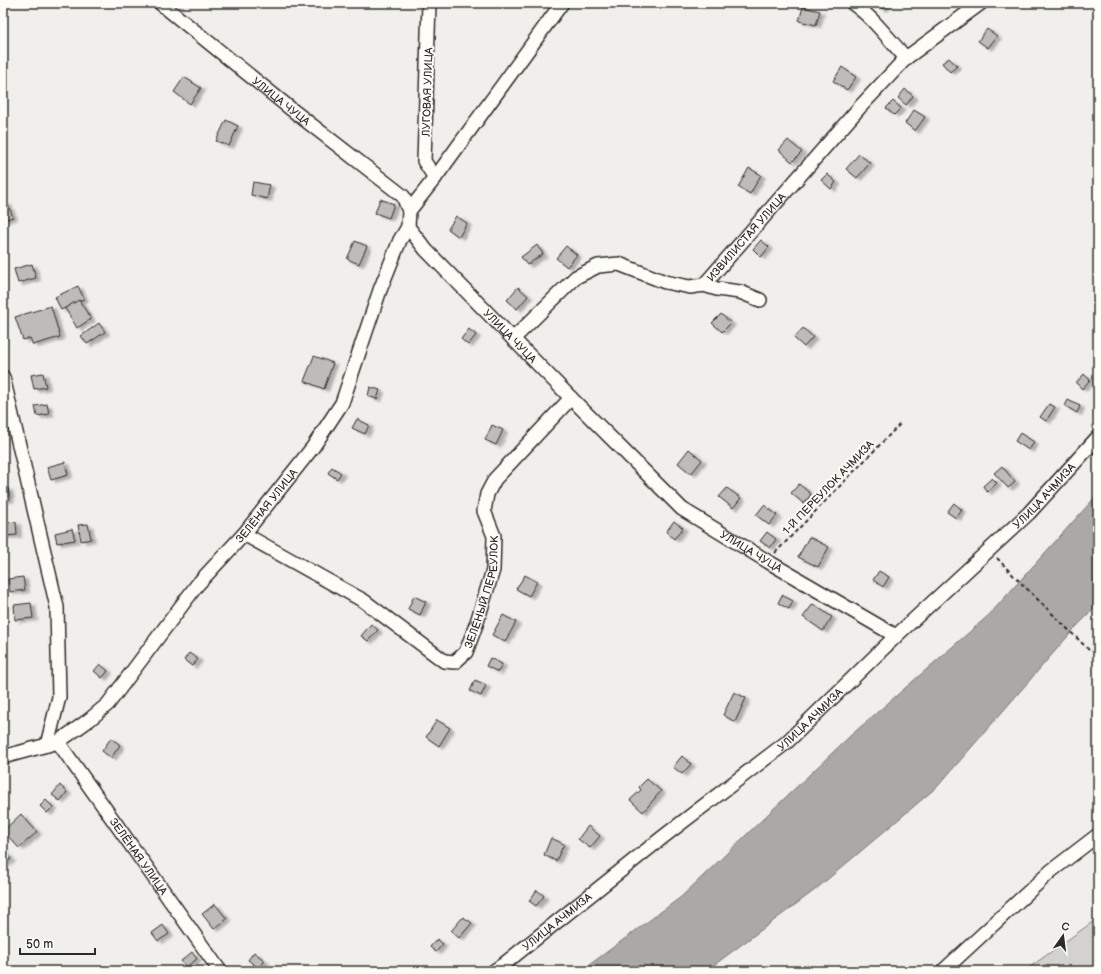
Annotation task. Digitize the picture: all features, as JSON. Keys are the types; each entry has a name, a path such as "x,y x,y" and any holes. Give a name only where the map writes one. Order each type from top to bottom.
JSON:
{"street":[{"name":"УЛИЦА ЧУЦА","path":"160,3 403,196 409,211"},
{"name":"ЛУГОВАЯ УЛИЦА","path":"430,3 424,161 435,178"},
{"path":"408,227 409,211 435,178 562,3"},
{"path":"852,3 880,27 891,42 906,58"},
{"name":"ИЗВИЛИСТАЯ УЛИЦА","path":"512,339 576,277 598,266 619,264 665,282 690,288 704,285 860,107 906,58 981,3"},
{"name":"УЛИЦА ЧУЦА","path":"408,227 426,250 512,339 682,509 767,561 896,636"},
{"name":"ЗЕЛЁНАЯ УЛИЦА","path":"3,757 53,743 89,720 108,704 197,585 244,534 313,447 342,403 380,290 400,240 408,227"},
{"path":"704,285 716,289 740,292 760,300"},
{"path":"3,377 57,607 59,698 53,743"},
{"name":"ЗЕЛЁНЫЙ ПЕРЕУЛОК","path":"244,534 364,601 444,661 455,662 466,652 493,570 494,536 484,511 488,494 495,479 571,398"},
{"name":"УЛИЦА АЧМИЗА","path":"494,971 663,837 787,742 896,636 1029,513 1098,437"},
{"name":"ЗЕЛЁНАЯ УЛИЦА","path":"53,743 220,971"},
{"path":"943,971 1051,871 1098,834"}],"path":[{"name":"1-Й ПЕРЕУЛОК АЧМИЗА","path":"767,561 900,424"},
{"path":"989,550 1012,575 1089,650 1098,652"}],"shaded area":[{"path":"1098,494 1098,605 1075,628 938,786 815,890 706,971 581,971 681,897 850,736 989,615"},
{"path":"1098,918 1098,971 1026,971 1030,967"}],"building":[{"path":"874,3 888,3 883,9"},
{"path":"803,7 820,11 816,25 799,21"},
{"path":"987,29 997,36 988,48 978,41"},
{"path":"949,58 957,66 950,72 942,63"},
{"path":"842,67 856,77 847,90 833,81"},
{"path":"184,77 201,88 190,104 174,92"},
{"path":"905,89 913,96 906,105 898,98"},
{"path":"893,101 901,108 894,115 886,108"},
{"path":"914,110 925,117 915,131 905,123"},
{"path":"226,120 238,126 229,146 216,141"},
{"path":"788,140 802,152 792,162 779,150"},
{"path":"859,154 870,163 857,178 846,169"},
{"path":"749,168 761,175 750,194 738,187"},
{"path":"827,174 836,182 831,189 821,180"},
{"path":"253,182 270,185 267,199 251,195"},
{"path":"380,199 394,204 389,218 375,213"},
{"path":"7,203 13,217 3,220 3,204"},
{"path":"456,216 467,223 459,237 448,229"},
{"path":"761,240 769,247 761,257 753,249"},
{"path":"355,241 367,246 359,264 347,259"},
{"path":"537,245 543,254 527,265 521,257"},
{"path":"566,246 577,255 567,267 556,258"},
{"path":"32,264 36,278 18,283 14,269"},
{"path":"78,286 84,299 61,310 55,297"},
{"path":"518,287 528,296 517,309 507,300"},
{"path":"79,300 91,319 77,328 65,308"},
{"path":"51,306 60,337 33,345 30,338 23,340 15,317"},
{"path":"721,314 731,323 722,332 712,323"},
{"path":"99,323 105,332 87,344 81,336"},
{"path":"803,328 813,337 804,347 794,338"},
{"path":"469,329 476,335 468,345 461,339"},
{"path":"314,356 333,363 324,389 304,381"},
{"path":"43,373 46,387 34,389 31,375"},
{"path":"1084,374 1090,380 1082,389 1076,383"},
{"path":"370,387 380,390 377,399 368,396"},
{"path":"1068,400 1080,406 1077,413 1065,406"},
{"path":"47,404 49,414 37,416 35,406"},
{"path":"1049,404 1055,407 1046,421 1040,417"},
{"path":"357,419 369,425 365,434 352,428"},
{"path":"492,425 503,430 496,445 485,440"},
{"path":"1020,433 1034,442 1029,450 1015,441"},
{"path":"689,449 702,460 691,474 678,463"},
{"path":"65,462 68,475 51,480 47,467"},
{"path":"1002,466 1015,482 1008,488 994,473"},
{"path":"332,467 341,473 337,479 328,473"},
{"path":"992,478 997,483 987,492 983,486"},
{"path":"799,484 811,494 804,504 791,493"},
{"path":"8,488 10,499 3,500 3,489"},
{"path":"727,488 741,498 733,508 719,497"},
{"path":"954,503 962,510 956,518 947,512"},
{"path":"764,505 777,515 769,525 756,515"},
{"path":"674,521 683,528 674,539 666,532"},
{"path":"16,522 17,535 3,536 3,523"},
{"path":"88,524 91,539 81,541 78,525"},
{"path":"72,529 75,540 57,543 55,533"},
{"path":"767,532 776,539 770,548 760,541"},
{"path":"809,537 829,547 818,567 798,557"},
{"path":"879,571 889,577 883,587 873,580"},
{"path":"525,575 537,582 529,596 516,589"},
{"path":"23,577 25,590 10,592 8,579"},
{"path":"782,595 793,601 789,609 778,603"},
{"path":"414,596 426,602 420,615 408,609"},
{"path":"31,603 33,618 15,620 14,605"},
{"path":"813,604 832,617 823,631 803,617"},
{"path":"503,615 516,622 505,642 492,635"},
{"path":"371,624 378,630 368,641 361,636"},
{"path":"189,653 198,659 192,666 184,660"},
{"path":"490,658 502,664 498,672 486,666"},
{"path":"100,664 108,671 102,678 94,671"},
{"path":"475,680 486,685 481,696 470,691"},
{"path":"734,692 746,698 735,722 723,715"},
{"path":"437,720 450,728 439,746 426,737"},
{"path":"111,738 120,745 111,758 102,751"},
{"path":"682,756 691,764 682,774 673,767"},
{"path":"647,779 661,791 643,812 630,800 641,790 639,787"},
{"path":"60,785 67,792 60,801 52,795"},
{"path":"46,800 53,807 47,813 40,806"},
{"path":"21,814 37,832 19,848 3,831"},
{"path":"588,826 600,836 590,848 578,839"},
{"path":"551,838 564,844 556,861 544,855"},
{"path":"3,849 11,859 3,865"},
{"path":"537,890 544,896 536,906 529,901"},
{"path":"215,904 227,919 214,929 202,914"},
{"path":"463,917 472,923 459,938 451,931"},
{"path":"163,925 169,934 158,941 152,933"},
{"path":"437,939 443,944 436,952 430,947"},
{"path":"192,952 197,959 186,967 181,961"},
{"path":"254,952 265,961 258,968 248,960"}]}
